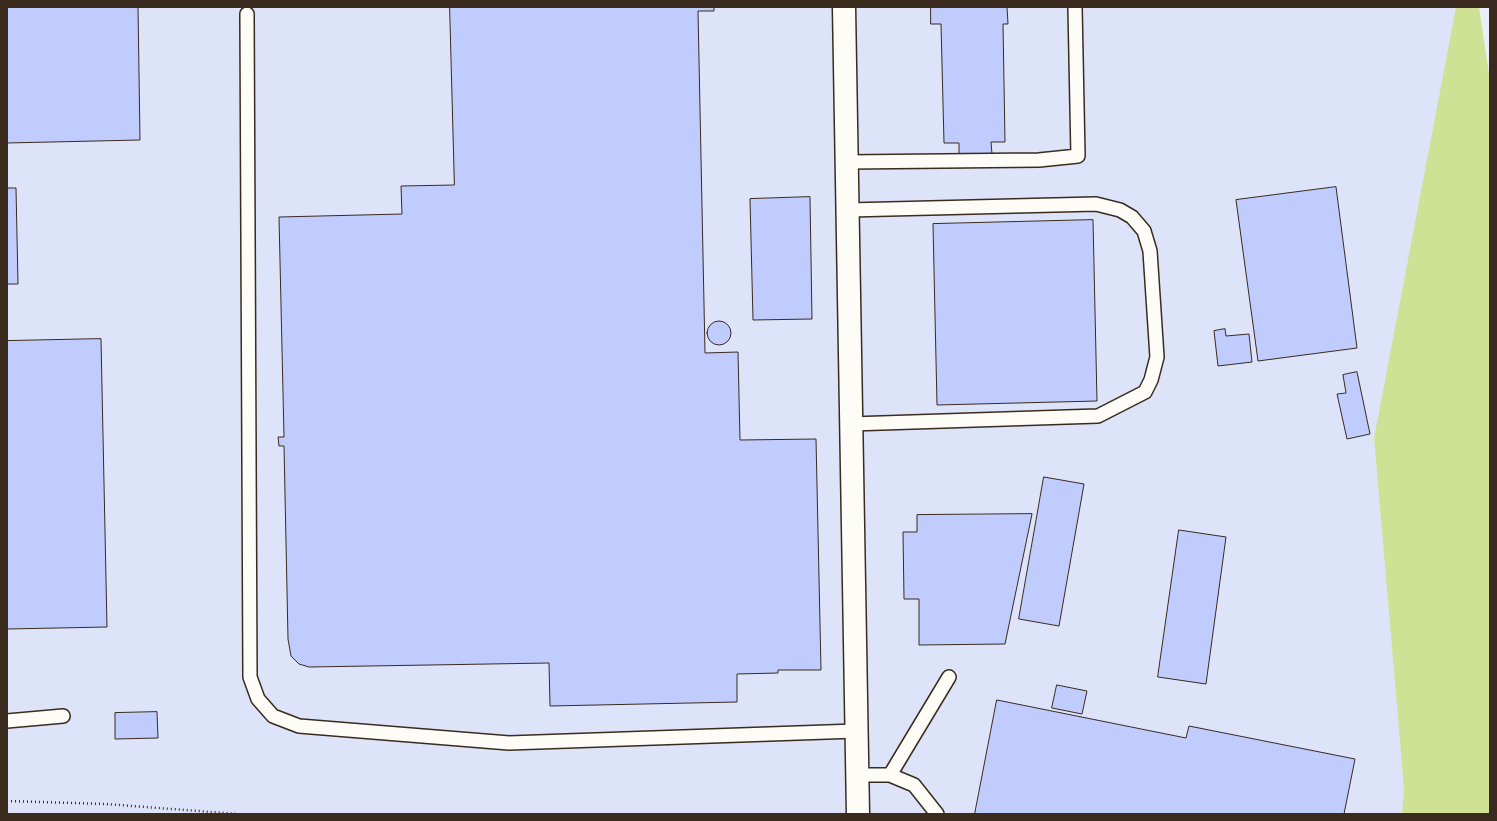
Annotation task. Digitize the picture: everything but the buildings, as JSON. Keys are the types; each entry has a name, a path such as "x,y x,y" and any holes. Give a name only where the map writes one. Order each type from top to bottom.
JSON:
{"street":[{"path":"844,7 858,814"}],"lane":[{"path":"847,162 1039,160 1078,156 1075,7"},
{"path":"247,14 250,677 258,699 263,705 273,716 298,726 509,743 856,731"},
{"path":"848,210 1096,204 1120,210 1132,217 1144,231 1150,251 1157,357 1151,380 1145,392 1098,416 851,424"},
{"path":"890,775 949,677"},
{"path":"7,722 63,716"},
{"path":"857,775 890,775 914,785 936,814"}],"path":[{"path":"7,801 106,804 238,814"}],"shaded area":[{"path":"7,7 1456,7 1374,438 1404,789 1402,814 7,814"}],"green space":[{"path":"1456,7 1479,7 1490,81 1490,814 1402,814 1404,789 1374,438"}]}
